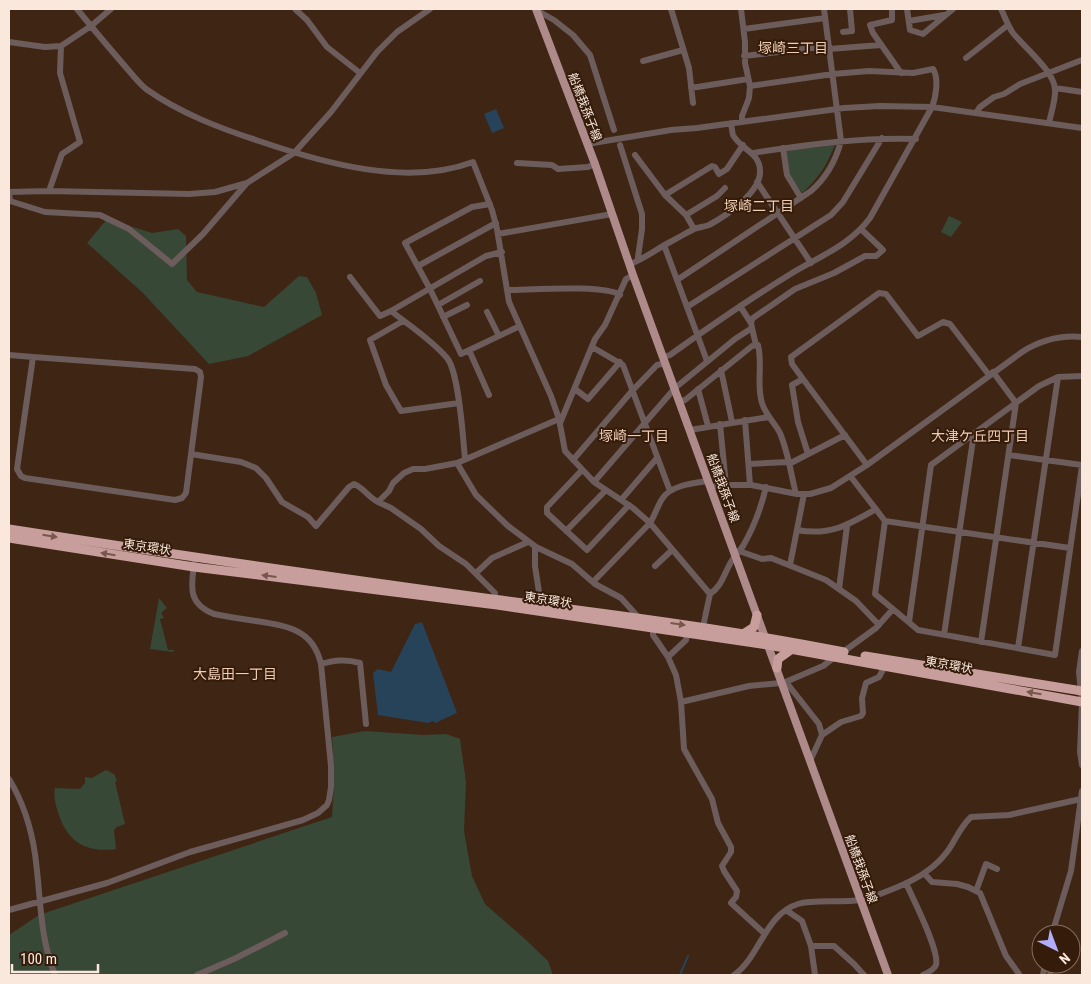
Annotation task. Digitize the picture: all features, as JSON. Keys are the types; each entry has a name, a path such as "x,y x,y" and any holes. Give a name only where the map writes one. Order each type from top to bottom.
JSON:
{"highway":[{"name":"東京環状","path":"9,530 194,562 653,629 767,641 1082,691"},
{"name":"東京環状","path":"9,538 704,627 743,634 792,649 840,654 885,666 1082,702"},
{"path":"743,634 754,627 757,615"},
{"path":"777,668 778,659 792,649"}],"main road":[{"name":"船橋我孫子線","path":"536,9 595,164 710,484 738,553 757,615 888,975"}],"street":[{"path":"77,9 144,87 175,107 226,130 294,153 340,164 388,171 416,172 448,169 473,162 496,223 509,302 551,396 565,451 594,482 629,505 650,523 710,594"},
{"path":"9,42 45,47 61,46 91,26 111,9"},
{"path":"295,9 307,20 327,47 360,73"},
{"path":"247,183 215,192 188,194 9,192 10,201 45,212 100,215 129,229 172,264 203,234 247,183 294,153 331,112 376,52 397,32 430,9"},
{"path":"536,9 574,35 590,55 614,130"},
{"path":"671,9 688,68 693,103"},
{"path":"741,9 745,42 744,56 749,82 749,98 742,116 742,122"},
{"path":"677,280 802,198 817,186 826,175 838,152 841,140 824,9"},
{"path":"843,32 852,31 850,9"},
{"path":"892,9 892,20 870,25 873,34 901,72"},
{"path":"907,9 910,30 923,34 953,9"},
{"path":"1002,9 1008,25 1048,72 1055,88 1049,123"},
{"path":"909,21 945,15"},
{"path":"744,29 825,18"},
{"path":"966,58 1008,25"},
{"path":"744,56 829,47 881,44"},
{"path":"49,191 62,154 80,142 60,73 61,46"},
{"path":"642,61 683,50"},
{"path":"976,113 980,107 994,97 1004,94 1020,84 1082,60"},
{"path":"573,460 632,391 670,354 790,274 841,246 861,230 916,139 932,107 935,96 936,74 933,69 913,73 869,72 833,74 691,88"},
{"path":"1055,88 1082,92"},
{"path":"587,144 671,130 731,124 838,109 880,106 932,107 1082,128"},
{"path":"630,264 694,229 707,226 743,201 757,182 760,169 752,152 733,134 731,124"},
{"path":"687,307 831,215 843,202 882,138"},
{"path":"752,152 841,140 916,139"},
{"path":"620,145 642,214 639,259"},
{"path":"665,195 712,166 715,167 719,174 727,169 743,145"},
{"path":"783,148 787,175 802,198"},
{"path":"635,155 665,195 686,216 694,229"},
{"path":"517,163 552,165 558,170 588,167 595,164"},
{"path":"757,182 811,263"},
{"path":"686,216 717,196 725,188"},
{"path":"490,204 472,207 405,243 430,289 461,354 520,326"},
{"path":"498,234 612,214"},
{"path":"418,266 496,223"},
{"path":"796,494 781,437 762,404 760,393 761,357 752,326 753,318 794,290 834,274 862,257 876,256 883,250 861,230"},
{"path":"664,245 707,361"},
{"path":"350,277 380,316 486,256 502,252"},
{"path":"378,502 389,492 393,483 404,473 413,469 457,464 465,459 559,422 575,389 595,339 605,326 626,279 634,275"},
{"path":"438,305 480,281"},
{"path":"507,290 587,289 616,292 620,295"},
{"path":"867,466 792,364 791,358 879,292 886,294 918,336 943,322 950,324 1016,403 981,642"},
{"path":"443,317 467,305"},
{"path":"740,306 752,326"},
{"path":"391,311 449,359 458,388 465,459"},
{"path":"487,312 499,336"},
{"path":"403,321 370,340 386,385 401,411 459,403"},
{"path":"594,482 675,388 752,326"},
{"path":"593,582 650,523 663,497 670,491 692,484 750,486 796,494 831,488 867,466 1022,352 1039,343 1064,337 1082,337"},
{"path":"680,401 685,400 720,370 756,345"},
{"path":"592,347 623,365 670,491"},
{"path":"469,350 489,395"},
{"path":"9,356 33,357 198,370 201,377 186,493 182,498 175,500 24,478 21,476 17,470 33,357"},
{"path":"575,389 588,400 620,362"},
{"path":"720,370 732,422"},
{"path":"908,622 931,466 1039,386 1058,377 1082,376"},
{"path":"1018,648 1058,377"},
{"path":"803,378 792,385 798,422 808,454"},
{"path":"698,389 708,426"},
{"path":"690,430 769,417"},
{"path":"745,420 750,486"},
{"path":"720,424 726,485"},
{"path":"749,464 788,463 844,434"},
{"path":"944,635 974,434"},
{"path":"191,454 241,462 256,468 266,478 282,502 308,517 314,526 318,525 349,487 354,484 366,491 372,499 413,522 439,546 466,564 495,593 494,599"},
{"path":"851,477 885,522 875,594 918,630 1055,655 1082,466 1008,455"},
{"path":"621,500 657,458"},
{"path":"457,464 481,501 508,526 535,547 572,564 593,582 621,598 640,619"},
{"path":"582,470 547,507 547,513 587,550 629,505"},
{"path":"704,627 710,594 722,582 731,561 738,553 760,512 766,488"},
{"path":"566,531 606,490"},
{"path":"790,565 804,494"},
{"path":"797,530 815,533 847,526 876,509"},
{"path":"885,522 1070,548"},
{"path":"839,589 847,526"},
{"path":"476,573 492,558 528,542"},
{"path":"535,547 535,566 541,605"},
{"path":"655,566 672,550"},
{"path":"738,553 762,560 771,558 811,573 856,601 879,625"},
{"path":"9,910 107,883 190,852 303,820 318,813 329,800 332,787 331,766 321,664 318,652 310,639 294,629 283,625 214,614 204,610 192,595 194,562"},
{"path":"681,702 749,686 783,683 823,666 879,625 893,609"},
{"path":"653,629 653,634 668,657 676,675 681,702 684,749 712,799 718,823 731,847 731,852 722,866 737,891 736,897 730,903 765,934"},
{"path":"668,657 686,640 687,633"},
{"path":"1082,651 1079,672 1082,691 1080,752 1082,765"},
{"path":"321,664 336,660 353,660 360,663 366,724"},
{"path":"810,761 822,735 841,722 861,716 863,713 862,698 866,683 878,677 885,666"},
{"path":"783,683 819,724 822,735"},
{"path":"9,779 12,789 27,817 32,837 43,938 55,975"},
{"path":"1056,924 1071,871 1082,791"},
{"path":"734,975 743,968 765,934 786,910 804,903 860,901 906,883 924,873 947,852 971,817 1009,815 1081,799"},
{"path":"976,891 986,864 997,869"},
{"path":"924,873 932,882 957,884 980,893 1006,956 1018,975"},
{"path":"906,883 935,948 936,965 924,975"},
{"path":"786,910 802,921 811,946 815,975"},
{"path":"197,975 285,933"},
{"path":"811,946 834,946 864,975"}],"green space":[{"path":"835,145 822,171 802,193 788,174 785,151"},
{"path":"949,216 962,222 951,237 941,232"},
{"path":"107,219 152,233 178,229 186,236 187,280 197,292 264,307 299,276 307,277 316,293 322,315 248,356 209,364 142,292 87,243"},
{"path":"159,598 167,608 161,613 164,618 160,619 168,650 174,650 173,652 150,649"},
{"path":"365,731 424,735 446,734 460,739 466,782 464,831 472,876 485,904 548,961 553,975 9,975 9,935 39,915 332,817 334,782 332,737"},
{"path":"106,770 114,774 117,781 115,782 125,824 114,830 116,849 106,850 80,844 68,833 58,812 54,792 55,788 80,789 85,783 85,777 92,778"}],"water":[{"path":"496,109 504,128 492,133 484,114"},
{"path":"422,622 457,713 435,723 433,721 428,723 378,715 373,673 378,669 391,672 415,624"}],"waterway":[{"path":"680,975 688,956"}],"district":[{"name":"塚崎三丁目","path":"793,48"},
{"name":"塚崎二丁目","path":"759,206"},
{"name":"塚崎一丁目","path":"634,436"},
{"name":"大津ケ丘四丁目","path":"980,436"},
{"name":"大島田一丁目","path":"235,674"}]}
